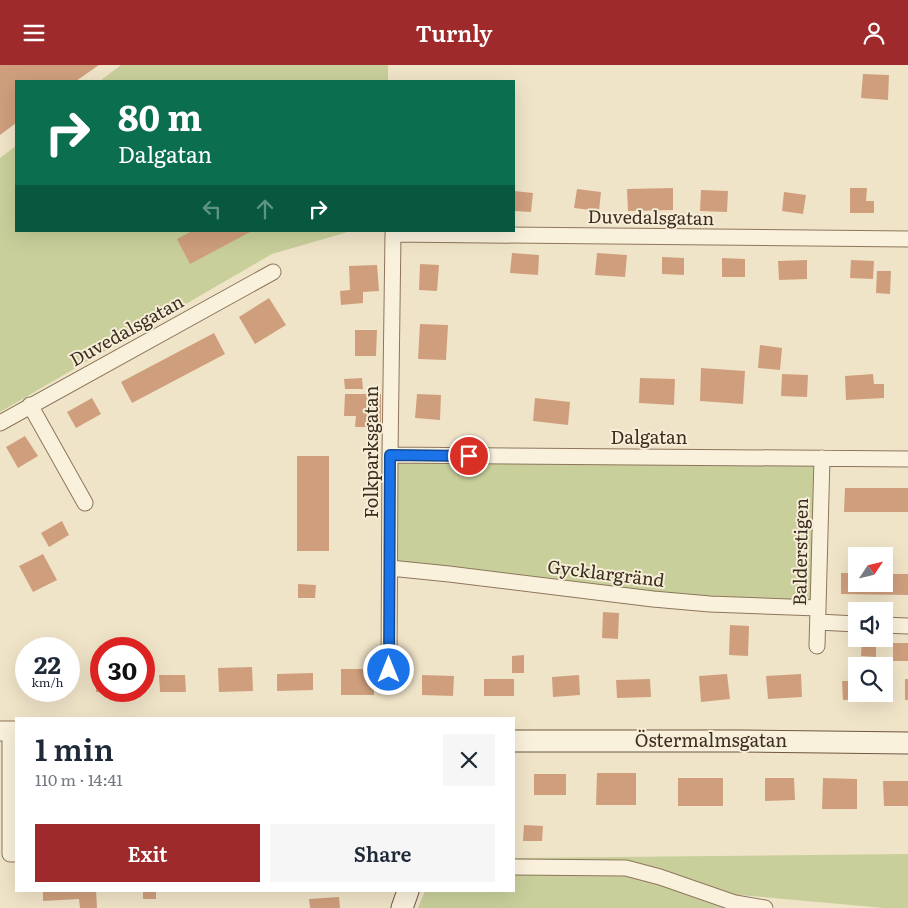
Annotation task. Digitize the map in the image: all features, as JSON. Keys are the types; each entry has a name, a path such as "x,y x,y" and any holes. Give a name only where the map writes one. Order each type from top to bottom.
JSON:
{"main road":[{"name":"Östermalmsgatan","path":"515,741 908,743"},
{"path":"402,908 408,892"}],"street":[{"name":"Duvedalsgatan","path":"393,234 908,239"},
{"name":"Folkparksgatan","path":"389,670 393,234"},
{"name":"Duvedalsgatan","path":"0,423 273,272"},
{"path":"30,405 85,503"},
{"name":"Dalgatan","path":"390,455 908,459"},
{"name":"Balderstigen","path":"817,646 822,459"},
{"name":"Gycklargränd","path":"390,567 653,599 818,615 848,622"},
{"path":"893,625 908,626"},
{"path":"9,731 10,854 15,854"},
{"path":"515,867 626,868 660,877 735,903 765,908"}],"green space":[{"path":"121,65 388,65 388,80 101,80"},
{"path":"15,147 15,232 348,232 272,254 0,412 0,158"},
{"path":"391,449 830,455 824,608 397,572"},
{"path":"908,854 908,908 884,908 740,895 739,908 418,908 425,892 515,892 515,858"}],"building":[{"path":"0,65 99,65 77,80 15,80 15,124 0,135"},
{"path":"863,74 889,75 888,100 861,98"},
{"path":"673,188 673,210 628,211 627,189"},
{"path":"850,188 867,188 866,201 874,201 874,213 850,213"},
{"path":"577,189 601,192 599,211 574,208"},
{"path":"701,190 728,191 727,212 700,211"},
{"path":"515,191 533,193 531,212 515,211"},
{"path":"784,192 806,195 803,214 782,211"},
{"path":"190,232 250,232 190,264 177,239"},
{"path":"512,253 539,255 538,275 510,273"},
{"path":"597,253 627,255 625,277 595,275"},
{"path":"662,257 684,258 684,275 662,274"},
{"path":"722,258 745,259 745,277 722,277"},
{"path":"807,260 807,279 779,280 778,261"},
{"path":"851,260 874,261 873,279 850,278"},
{"path":"420,264 439,265 437,291 419,290"},
{"path":"377,265 379,291 363,292 363,303 341,305 340,291 350,290 349,266"},
{"path":"877,271 891,271 890,294 876,293"},
{"path":"269,298 286,325 255,344 239,317"},
{"path":"420,324 448,325 446,360 418,359"},
{"path":"355,330 377,330 376,356 355,356"},
{"path":"214,333 225,354 132,403 121,382"},
{"path":"760,345 782,348 780,370 758,368"},
{"path":"701,368 745,371 743,404 700,401"},
{"path":"782,374 808,375 807,397 781,396"},
{"path":"873,374 874,384 884,384 884,398 846,400 845,376"},
{"path":"362,378 363,389 345,389 344,379"},
{"path":"640,378 675,379 674,405 639,403"},
{"path":"345,394 381,394 381,427 355,427 356,416 344,416"},
{"path":"417,394 441,395 440,420 415,418"},
{"path":"92,398 101,414 76,428 67,412"},
{"path":"535,398 570,402 568,425 533,421"},
{"path":"25,436 38,456 18,468 6,447"},
{"path":"297,456 329,456 329,551 297,551"},
{"path":"845,488 908,488 908,512 844,512"},
{"path":"62,521 69,535 49,547 41,533"},
{"path":"43,554 57,580 33,592 19,566"},
{"path":"841,573 848,573 848,593 892,593 893,574 908,574 908,595 841,594"},
{"path":"298,584 316,585 315,598 298,598"},
{"path":"603,612 619,613 618,639 602,638"},
{"path":"730,625 749,626 748,656 729,655"},
{"path":"893,643 908,643 908,661 893,661"},
{"path":"862,647 876,647 876,657 861,656"},
{"path":"524,655 524,673 512,673 512,656"},
{"path":"252,667 253,691 219,692 218,668"},
{"path":"341,669 374,669 374,695 341,695"},
{"path":"313,673 313,690 277,691 277,674"},
{"path":"727,674 730,699 701,702 699,676"},
{"path":"801,674 802,697 768,699 766,676"},
{"path":"159,675 185,675 186,692 160,692"},
{"path":"422,675 454,676 453,696 422,695"},
{"path":"579,675 580,695 553,697 552,677"},
{"path":"484,679 514,679 514,696 484,696"},
{"path":"650,679 651,697 617,698 616,680"},
{"path":"905,679 908,679 908,700 905,700"},
{"path":"842,681 848,681 848,700 843,700"},
{"path":"597,773 636,773 636,805 596,805"},
{"path":"534,774 566,774 566,795 534,795"},
{"path":"678,778 723,778 723,806 678,806"},
{"path":"765,778 794,778 795,800 765,801"},
{"path":"823,778 857,779 857,809 822,809"},
{"path":"883,781 908,781 908,806 884,806"},
{"path":"524,825 543,826 542,841 523,841"},
{"path":"43,892 96,892 97,908 80,908 79,899 43,901"},
{"path":"143,892 156,892 156,899 143,899"},
{"path":"339,897 340,908 310,908 309,899"}],"route":[{"path":"389,670 390,455 469,456"}]}
